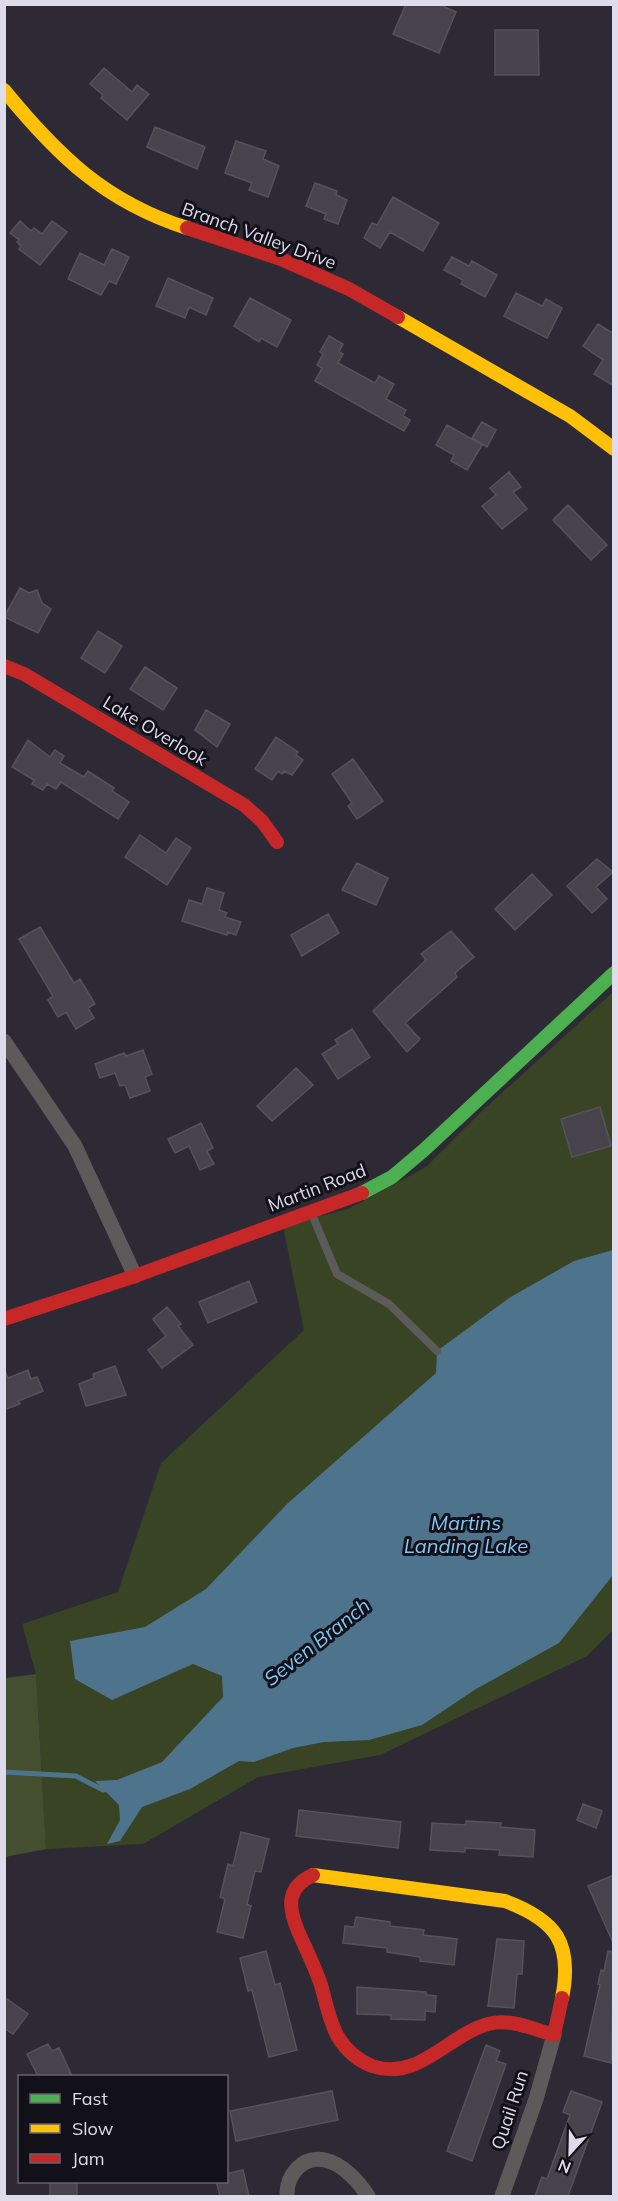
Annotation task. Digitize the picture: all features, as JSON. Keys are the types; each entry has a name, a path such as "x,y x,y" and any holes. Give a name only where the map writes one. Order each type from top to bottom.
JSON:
{"street":[{"name":"Branch Valley Drive","path":"4,90 43,138 73,166 132,206 164,221 281,260 349,289 570,416 614,449"},
{"name":"Lake Overlook","path":"4,666 24,674 244,805 262,821 277,842"},
{"name":"Martin Road","path":"4,1318 135,1276 357,1195 392,1177 614,973"},
{"path":"4,1041 75,1146 135,1276"},
{"path":"313,1875 505,1900 523,1906 540,1916 553,1929 563,1947 567,1963 567,1978 554,2035 515,2023 490,2023 466,2031 427,2060 412,2067 389,2070 366,2064 349,2052 336,2035 319,1981 291,1913 289,1901 292,1889 301,1880 313,1875"},
{"name":"Quail Run","path":"502,2196 536,2099 554,2035"},
{"path":"287,2196 287,2186 298,2167 306,2162 325,2160 345,2170 368,2196"}],"lane":[{"path":"310,1211 338,1274 389,1304 437,1351"}],"green space":[{"path":"613,992 613,1630 587,1656 380,1755 258,1777 143,1844 46,1849 36,1674 22,1624 118,1592 161,1463 304,1330 283,1226 348,1209 426,1167 482,1111"},
{"path":"36,1674 46,1849 5,1857 5,1678"}],"water":[{"name":"Martins Landing Lake","path":"613,1250 613,1575 559,1643 476,1689 422,1725 369,1740 324,1742 293,1748 254,1762 239,1761 190,1789 142,1807 120,1841 107,1844 120,1820 119,1805 95,1781 117,1780 162,1762 223,1697 222,1676 193,1664 112,1700 75,1679 70,1641 145,1627 206,1589 287,1504 436,1373 437,1351 509,1298 574,1261"}],"building":[{"path":"406,4 438,4 456,12 439,53 393,34"},
{"path":"495,30 538,30 539,75 495,75"},
{"path":"104,68 132,92 137,85 149,94 127,120 101,98 103,95 90,84"},
{"path":"155,127 205,147 197,169 147,147"},
{"path":"236,141 266,151 263,159 279,166 268,197 249,190 252,183 225,173"},
{"path":"315,183 337,191 336,195 347,200 338,224 324,219 326,214 306,206"},
{"path":"393,197 439,223 423,251 390,232 380,248 364,238 372,223 377,225"},
{"path":"20,221 31,231 34,228 42,234 52,221 67,232 40,265 19,249 21,246 17,242 19,240 10,233"},
{"path":"112,249 129,257 116,284 109,281 101,295 68,279 80,253 104,265"},
{"path":"452,257 469,266 472,261 497,275 485,297 461,284 463,280 444,270"},
{"path":"168,278 213,298 206,315 189,307 185,318 156,306"},
{"path":"516,293 542,306 546,299 562,308 547,338 504,316"},
{"path":"250,298 291,320 277,347 261,338 259,342 234,326"},
{"path":"598,324 614,334 614,386 594,374 603,360 583,346"},
{"path":"329,336 343,344 339,352 343,354 338,363 375,383 379,376 394,384 386,399 406,410 403,416 410,420 404,431 315,381 322,368 317,365 323,354 320,352"},
{"path":"482,422 496,430 487,447 472,438"},
{"path":"447,425 482,445 467,470 451,461 454,455 436,445"},
{"path":"509,472 521,487 513,492 527,509 502,529 482,506 496,495 490,488"},
{"path":"568,505 607,545 591,560 553,520"},
{"path":"20,588 29,593 37,590 42,603 51,609 38,633 4,617"},
{"path":"98,631 122,646 105,673 81,658"},
{"path":"145,667 177,688 163,710 130,689"},
{"path":"206,710 230,724 217,747 195,730"},
{"path":"276,737 298,752 296,755 303,760 292,775 278,771 272,780 255,769"},
{"path":"28,740 50,757 55,750 64,756 60,763 84,777 88,771 114,788 112,791 129,802 118,819 61,782 56,789 47,784 43,790 32,784 34,780 12,767"},
{"path":"353,759 383,801 357,819 348,806 352,803 332,774"},
{"path":"140,835 166,853 176,838 191,848 167,885 125,857"},
{"path":"597,859 613,872 596,887 607,899 592,913 567,886"},
{"path":"357,863 388,878 376,905 342,890"},
{"path":"532,874 552,895 515,930 495,909"},
{"path":"207,888 224,893 219,910 227,913 225,917 241,922 236,935 228,932 227,935 182,921 189,900 202,904"},
{"path":"328,914 339,933 302,956 291,935"},
{"path":"40,927 74,983 80,979 95,1004 88,1008 94,1018 76,1029 66,1012 58,1017 48,1000 53,996 19,939"},
{"path":"451,931 474,957 455,973 457,977 405,1023 420,1039 407,1052 373,1011 426,960 421,954"},
{"path":"352,1029 370,1057 338,1079 322,1054 338,1044 335,1040"},
{"path":"143,1050 152,1074 145,1077 150,1091 130,1098 125,1085 120,1086 115,1073 100,1078 95,1064 124,1053 126,1056"},
{"path":"296,1068 313,1085 272,1121 257,1106"},
{"path":"600,1107 611,1146 572,1157 561,1119"},
{"path":"201,1123 213,1148 207,1151 214,1164 200,1170 189,1146 175,1153 168,1139"},
{"path":"249,1281 257,1302 208,1323 199,1302"},
{"path":"167,1307 181,1324 178,1326 193,1345 162,1368 148,1350 166,1336 153,1319"},
{"path":"115,1366 126,1395 86,1406 79,1384 94,1378 93,1374"},
{"path":"4,1369 8,1378 28,1370 31,1379 37,1377 43,1391 18,1401 20,1404 4,1410"},
{"path":"583,1804 602,1811 596,1828 577,1820"},
{"path":"299,1810 401,1822 398,1848 296,1836"},
{"path":"466,1821 501,1823 500,1827 535,1830 533,1857 499,1855 500,1850 465,1848 465,1852 430,1850 432,1823 466,1825"},
{"path":"241,1832 269,1839 261,1872 255,1871 247,1904 251,1906 243,1938 217,1932 225,1899 220,1897 228,1864 233,1866"},
{"path":"614,1875 614,1945 588,1886"},
{"path":"356,1917 390,1922 390,1926 424,1930 423,1935 457,1939 454,1965 420,1961 420,1957 387,1952 387,1948 343,1943 345,1926 354,1927"},
{"path":"497,1939 524,1941 522,1974 517,1974 514,2008 488,2006"},
{"path":"266,1951 275,1985 280,1983 297,2050 269,2057 252,1990 248,1991 240,1958"},
{"path":"608,1951 614,1952 611,2063 584,2056 600,1985 598,1984 601,1970 604,1971"},
{"path":"357,1987 426,1992 426,1995 436,1996 435,2012 425,2011 425,2020 391,2019 391,2015 357,2014"},
{"path":"4,1997 28,2014 13,2034 4,2028"},
{"path":"48,2044 52,2051 59,2048 72,2075 38,2075 27,2054"},
{"path":"486,2045 500,2051 496,2061 506,2064 472,2161 447,2151"},
{"path":"332,2091 338,2120 236,2141 230,2111"},
{"path":"571,2091 602,2102 568,2196 535,2196 542,2177 547,2179 570,2115 563,2112"},
{"path":"243,2170 249,2196 220,2196 217,2183 228,2183 228,2174"},
{"path":"50,2183 77,2183 77,2196 50,2196"}],"waterway":[{"name":"Seven Branch","path":"4,1772 76,1776 103,1790 110,1789"}],"traffic: fast":[{"path":"362,1193 392,1177 424,1150 614,973"}],"traffic: slow":[{"path":"4,90 43,135 85,174 131,205 187,228"},
{"path":"398,317 570,416 614,449"},
{"path":"313,1875 505,1901 523,1908 537,1916 557,1936 565,1962 562,1998"}],"traffic: jam":[{"path":"187,228 281,259 349,289 398,317"},
{"path":"4,666 24,674 244,805 262,821 277,842"},
{"path":"4,1319 135,1276 362,1193"},
{"path":"313,1875 298,1885 294,1892 292,1914 319,1978 335,2031 352,2054 367,2064 389,2069 404,2068 418,2063 459,2037 488,2024 505,2022 554,2035 562,1998"}]}
